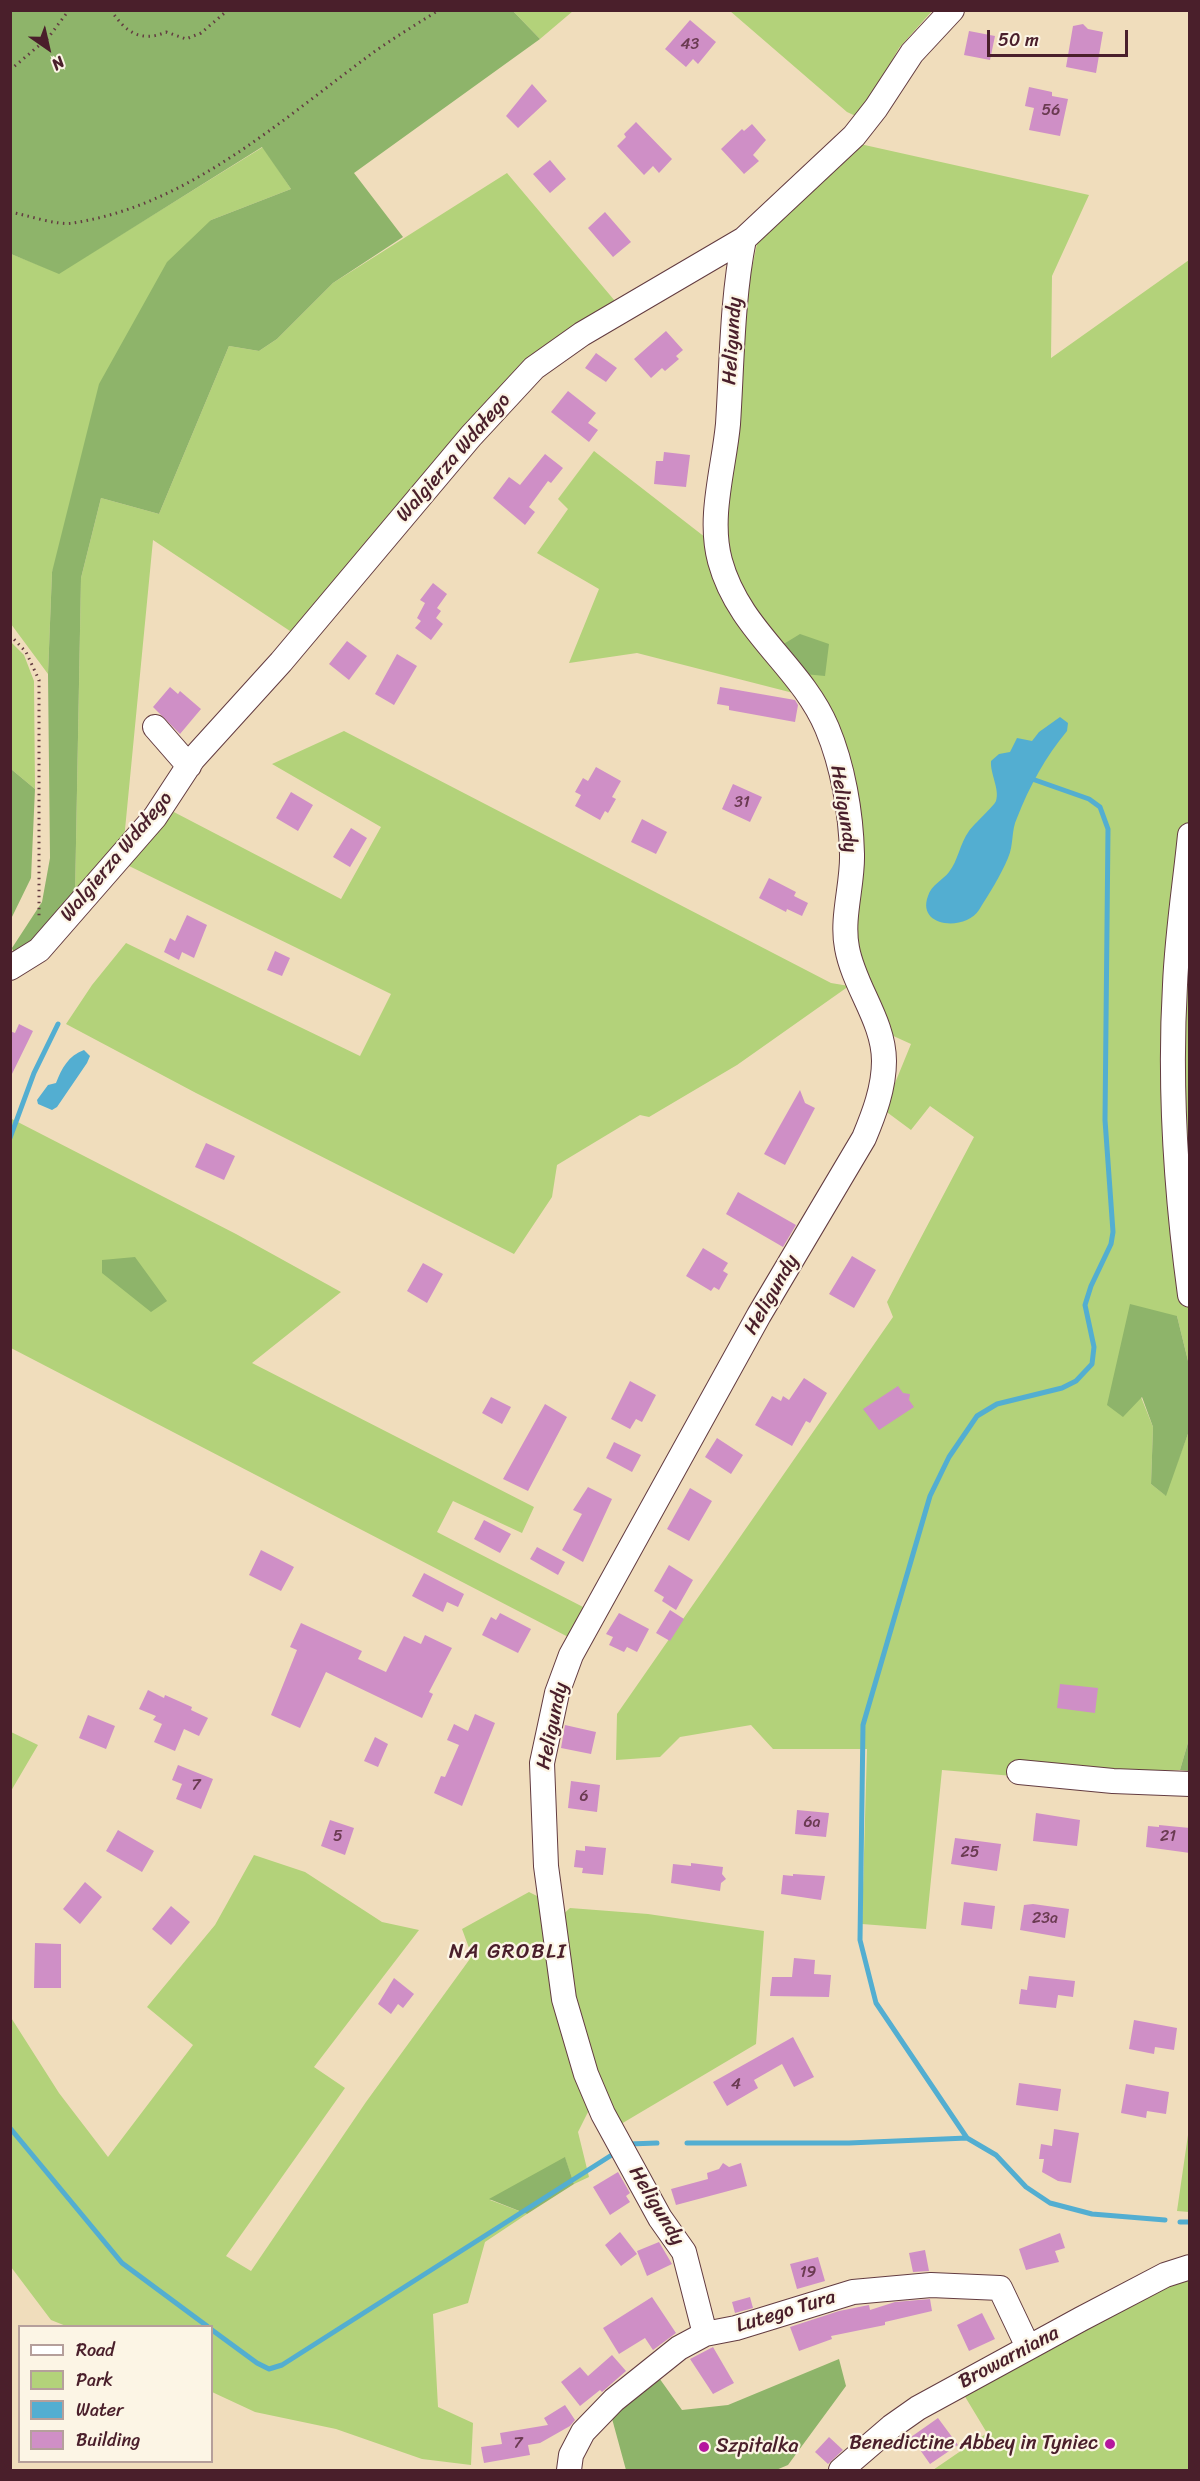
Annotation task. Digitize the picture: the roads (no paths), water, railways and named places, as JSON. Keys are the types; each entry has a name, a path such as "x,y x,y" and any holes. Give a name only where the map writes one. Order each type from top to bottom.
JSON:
{"street":[{"name":"Walgierza Wdałego","path":"10,968 39,950 155,817 189,766 282,662 471,436 534,368 582,334 744,239 854,136 876,108 912,53 952,10"},
{"name":"Heligundy","path":"705,2334 684,2252 660,2218 603,2115 585,2074 572,2033 564,1999 550,1901 542,1763 557,1694 571,1655 759,1316 864,1138 874,1115 883,1071 884,1058 879,1032 853,974 846,946 852,854 844,788 826,727 800,685 764,643 743,612 729,587 719,558 717,506 728,425 738,271 744,239"},
{"path":"155,727 189,766"},
{"path":"1190,835 1175,985 1173,1124 1180,1223 1190,1295"},
{"path":"1019,1772 1113,1781 1190,1784"},
{"name":"Browarniana","path":"841,2470 891,2427 918,2408 1165,2275 1190,2267"},
{"name":"Lutego Tura","path":"569,2470 571,2455 583,2432 614,2400 679,2348 705,2334 736,2328 853,2292 931,2285 1000,2288 1028,2347"}],"water":[{"path":"1060,717 1068,723 1067,731 1045,761 1027,795 1015,823 1008,858 987,898 973,917 964,921 944,923 935,920 929,915 926,907 930,892 952,868 969,831 996,801 997,792 991,761 999,754 1010,752 1017,738 1032,741 1039,732"},
{"path":"84,1050 90,1056 87,1063 57,1107 52,1110 38,1104 37,1100 48,1085 56,1083 66,1063"}],"waterway":[{"path":"1035,780 1089,799 1100,807 1108,829 1105,1120 1113,1232 1111,1244 1091,1286 1085,1305 1094,1347 1092,1364 1076,1381 1062,1388 997,1404 977,1416 949,1457 930,1496 863,1725 860,1940 876,2003 967,2138 996,2155 1026,2187 1050,2203 1092,2214 1165,2220"},
{"path":"10,1138 34,1073 58,1024"},
{"path":"10,2128 122,2263 206,2325"},
{"path":"687,2143 849,2143 967,2138"},
{"path":"629,2144 657,2143"},
{"path":"213,2331 257,2363 269,2369 282,2365 618,2151"},
{"path":"1180,2222 1190,2222"}],"place":[{"name":"Benedictine Abbey in Tyniec","path":"1110,2444"},
{"name":"Szpitalka","path":"704,2447"}],"district":[{"name":"NA GROBLI","path":"508,1953"}]}
